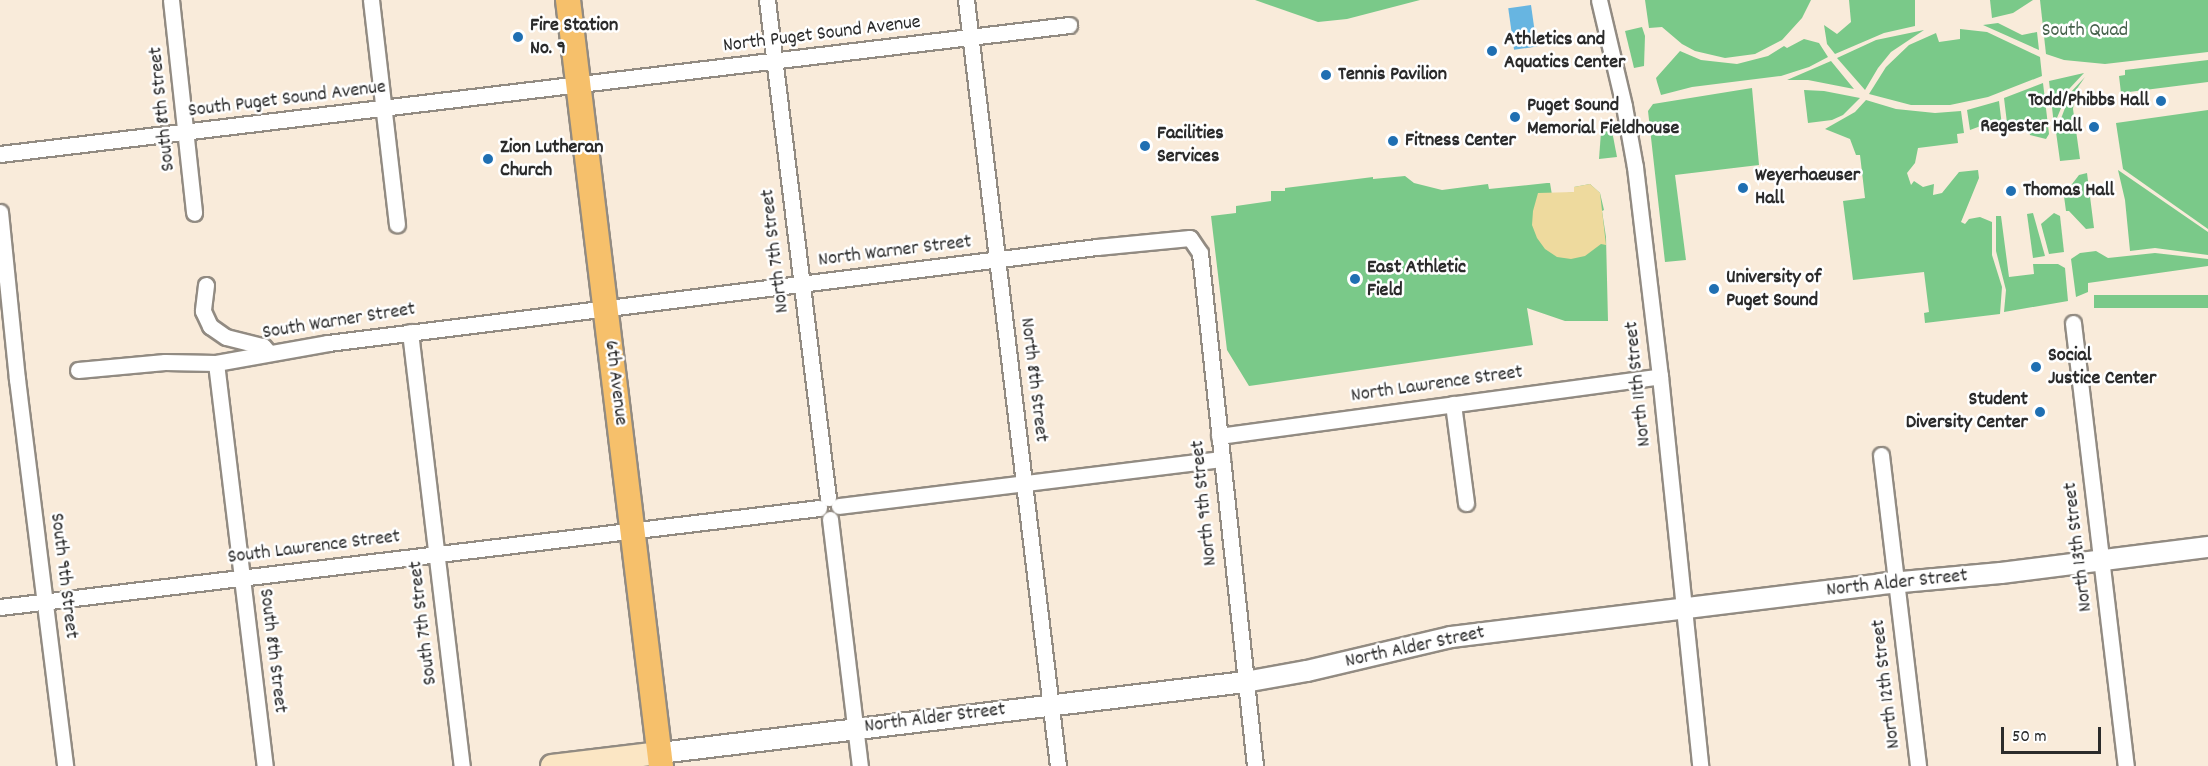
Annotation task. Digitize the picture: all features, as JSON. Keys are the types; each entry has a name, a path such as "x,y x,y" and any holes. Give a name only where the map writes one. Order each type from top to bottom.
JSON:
{"main road":[{"name":"6th Avenue","path":"568,0 661,759"},
{"path":"552,766 661,759"}],"street":[{"name":"South 8th Street","path":"171,0 194,213"},
{"path":"371,0 397,225"},
{"name":"North 7th Street","path":"767,0 860,766"},
{"name":"North 8th Street","path":"966,0 1058,766"},
{"name":"North 11th Street","path":"1599,0 1624,106 1633,157 1660,375 1700,766"},
{"name":"North Puget Sound Avenue","path":"579,85 1069,26"},
{"name":"South Puget Sound Avenue","path":"0,154 579,85"},
{"name":"South 9th Street","path":"0,212 65,766"},
{"name":"North Warner Street","path":"606,308 1190,238"},
{"name":"North 9th Street","path":"1190,238 1200,253 1255,766"},
{"path":"206,285 203,311 210,326 226,337 263,346 269,353"},
{"name":"South Warner Street","path":"78,370 165,362 216,363 410,332 606,308"},
{"name":"North 13th Street","path":"2073,323 2127,766"},
{"name":"South 7th Street","path":"410,332 462,766"},
{"name":"South 8th Street","path":"216,363 265,766"},
{"name":"North Lawrence Street","path":"1219,436 1660,375"},
{"path":"1453,404 1466,503"},
{"name":"North 12th Street","path":"1881,455 1918,766"},
{"path":"632,530 1222,459"},
{"name":"South Lawrence Street","path":"0,607 632,530"},
{"name":"North Alder Street","path":"661,759 855,729 1245,682 1307,671 1422,642 1897,582 2208,548"}],"green space":[{"path":"1255,0 1420,0 1347,19 1318,22"},
{"path":"1645,0 1811,0 1802,18 1782,40 1755,54 1725,58 1695,51 1682,44 1662,27 1649,28"},
{"path":"1849,0 1915,0 1915,26 1884,33 1835,54 1827,44 1824,25 1837,34 1851,22"},
{"path":"1990,0 2033,0 2013,13 1992,18"},
{"name":"South Quad","path":"2040,0 2208,0 2208,52 2105,64 2064,60 2046,54"},
{"path":"1998,23 2022,35 2037,32 2039,50 1983,25"},
{"path":"1642,27 1645,36 1644,66 1634,68 1625,31"},
{"path":"1960,29 1987,32 2040,57 2042,76 1988,97 1950,105 1911,105 1869,94 1886,67 1909,45 1936,33 1939,42 1960,39"},
{"path":"1924,30 1891,52 1865,90 1837,58 1876,40"},
{"path":"1804,39 1819,43 1828,57 1809,67 1781,76 1692,87 1661,95 1656,78 1680,51 1701,60 1737,64 1768,56 1784,46 1787,48"},
{"path":"2208,60 2208,82 2121,93 2119,76 2125,75 2125,70"},
{"path":"1831,61 1854,89 1808,80 1787,80"},
{"path":"2084,73 2069,89 2054,125 2049,81"},
{"path":"2085,77 2076,90 2073,109 2080,159 2060,161 2056,132 2071,92"},
{"path":"2043,83 2049,134 2046,139 2030,135 2026,122 2007,123 2004,98"},
{"path":"1752,88 1759,165 1675,175 1686,260 1665,262 1648,111 1653,104"},
{"path":"1804,90 1824,91 1860,98 1843,115 1832,120 1808,123"},
{"path":"1866,100 1896,109 1935,113 1961,111 1964,133 1957,134 1958,143 1918,148 1915,163 1907,173 1911,185 1914,181 1923,187 1934,184 1933,195 1942,193 1959,172 1978,170 1979,178 1961,222 1965,224 1969,219 1980,217 1992,222 1992,255 2002,287 2000,314 1925,323 1924,313 1929,312 1924,272 1853,280 1843,201 1865,198 1860,155 1856,155 1850,139 1825,129 1855,112"},
{"path":"1999,101 2002,126 1986,124 1970,130 1967,110"},
{"path":"2208,110 2208,229 2123,169 2116,123"},
{"path":"1612,131 1617,157 1599,159 1601,132"},
{"path":"2118,170 2208,232 2208,255 2155,248 2130,251 2125,200"},
{"path":"2087,173 2094,228 2086,229 2069,211 2066,211 2063,189 2069,188 2079,175"},
{"name":"East Athletic Field","path":"1405,176 1414,183 1442,190 1488,184 1489,189 1550,183 1552,195 1574,192 1574,187 1590,184 1600,193 1604,210 1602,211 1606,237 1608,321 1565,321 1527,308 1533,345 1249,386 1227,350 1211,216 1236,213 1236,206 1271,201 1271,191 1285,191 1285,188 1373,177 1373,179"},
{"path":"2033,213 2045,256 2033,258 2027,214"},
{"path":"2054,213 2060,216 2064,252 2049,254 2041,224"},
{"path":"1996,216 2001,216 2009,277 2034,274 2033,264 2058,264 2065,268 2068,301 2004,312 2006,290 1996,251"},
{"path":"2096,251 2108,258 2155,253 2208,259 2208,266 2088,283 2088,292 2076,297 2071,259 2080,253"},
{"path":"2094,295 2208,295 2208,308 2094,308"}],"sand":[{"path":"1590,184 1600,193 1606,245 1601,244 1585,256 1571,259 1557,257 1545,249 1532,225 1538,193 1574,192 1574,187"}],"water":[{"path":"1531,5 1537,47 1514,50 1508,8"}],"place":[{"name":"Fire Station No. 9","path":"518,37"},
{"name":"Athletics and Aquatics Center","path":"1492,51"},
{"name":"Tennis Pavilion","path":"1326,75"},
{"name":"Todd/Phibbs Hall","path":"2161,101"},
{"name":"Puget Sound Memorial Fieldhouse","path":"1515,117"},
{"name":"Regester Hall","path":"2094,127"},
{"name":"Fitness Center","path":"1393,141"},
{"name":"Facilities Services","path":"1145,146"},
{"name":"Zion Lutheran Church","path":"488,159"},
{"name":"Weyerhaeuser Hall","path":"1743,188"},
{"name":"Thomas Hall","path":"2011,191"},
{"name":"East Athletic Field","path":"1355,279"},
{"name":"University of Puget Sound","path":"1714,289"},
{"name":"Social Justice Center","path":"2036,367"},
{"name":"Student Diversity Center","path":"2040,412"}]}
